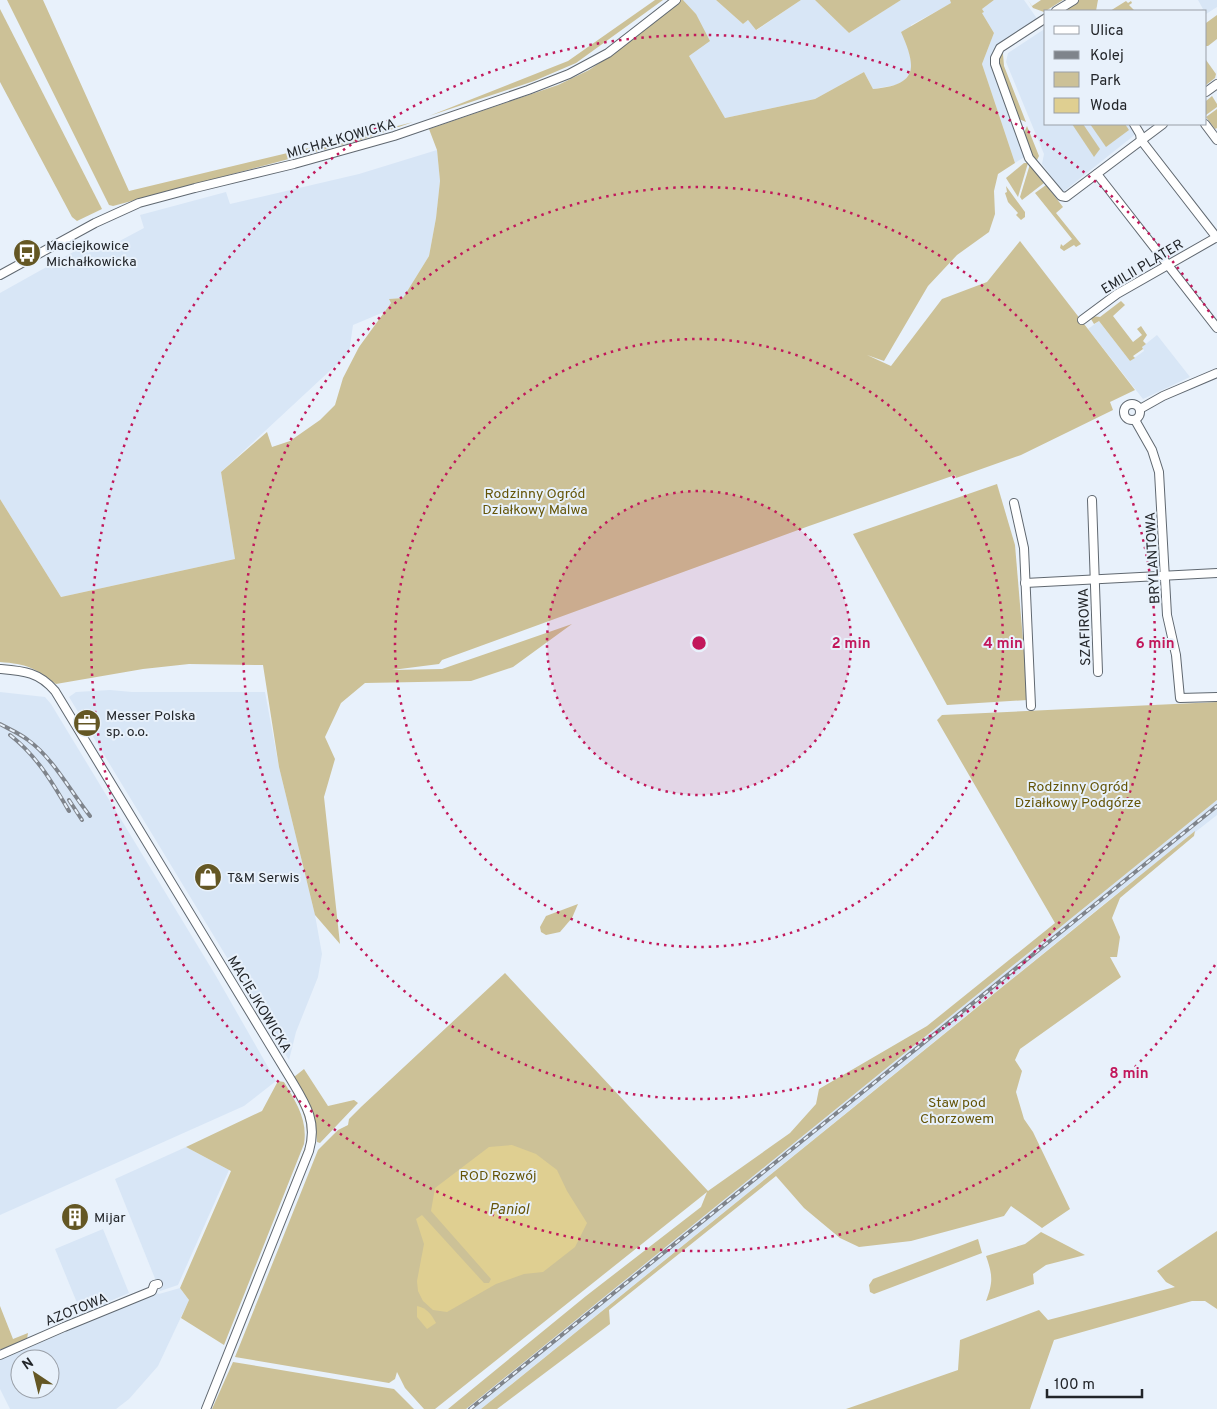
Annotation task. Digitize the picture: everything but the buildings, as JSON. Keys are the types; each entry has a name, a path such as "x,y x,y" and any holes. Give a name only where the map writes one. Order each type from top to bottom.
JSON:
{"street":[{"name":"MICHAŁKOWICKA","path":"0,275 95,223 140,204 394,136 569,74 608,53 676,0"},
{"path":"1058,10 1074,0"},
{"path":"1044,19 1000,48 995,58 995,64 1029,158 1061,196 1066,197 1162,125"},
{"path":"1135,125 1141,140 1217,238"},
{"path":"1206,125 1217,140"},
{"path":"1097,174 1217,328"},
{"name":"EMILII PLATER","path":"1082,320 1117,294 1217,238"},
{"path":"1140,409 1164,396 1217,373"},
{"path":"1132,404 1140,409 1140,415 1135,420 1126,418 1124,410 1128,405 1132,404"},
{"name":"BRYLANTOWA","path":"1135,420 1152,450 1159,472 1169,626 1176,654 1180,698 1217,697"},
{"name":"SZAFIROWA","path":"1092,500 1098,672"},
{"path":"1014,503 1024,548 1031,706"},
{"name":"SZAFIROWA","path":"1095,580 1217,573"},
{"path":"1025,584 1095,580"},
{"name":"MACIEJKOWICKA","path":"0,669 34,674 46,681 55,692 290,1078 311,1117 313,1137 307,1158 206,1409"},
{"name":"AZOTOWA","path":"0,1355 152,1291 154,1285 158,1284"}],"shaded area":[{"path":"683,0 716,0 743,24 748,20 757,30 801,0 815,0 849,33 901,0 950,0 952,3 911,25 909,51 912,64 910,73 905,80 896,85 873,89 864,72 815,99 725,118 689,56 696,14"},
{"path":"994,0 1024,0 1038,20 996,49 1026,156 1015,163 982,64 994,33 982,13 982,9"},
{"path":"1198,0 1217,0 1217,7 1207,13 1207,10 1201,10 1203,9"},
{"path":"1044,29 1044,125 1132,125 1137,133 1063,192 1042,164 1044,154 1006,62 1008,53"},
{"path":"437,150 440,181 429,256 403,298 390,299 391,303 384,312 353,325 349,353 221,472 235,559 61,597 0,499 0,293 84,246 88,253 112,241 114,244 144,228 140,215 226,192 230,204 359,174"},
{"path":"1099,321 1130,361 1144,351 1142,347 1157,335 1190,377 1143,399 1088,329"},
{"path":"110,690 132,692 265,692 279,767 315,915 322,954 318,977 296,1032 289,1060 69,697 76,692"},
{"path":"0,692 45,697 51,704 216,976 276,1081 244,1106 0,1215"},
{"path":"1217,800 1217,815 1109,900 481,1409 466,1409"},
{"path":"186,1147 229,1170 178,1285 160,1291 115,1179"},
{"path":"103,1229 129,1293 110,1301 110,1304 82,1315 55,1249"},
{"path":"180,1288 189,1300 158,1366 129,1399 116,1409 10,1409 0,1389 0,1360 10,1356 10,1399 60,1399 60,1349 26,1349 73,1327 157,1293"}],"green space":[{"path":"7,0 43,0 129,191 413,122 364,139 113,206 109,205"},
{"path":"655,0 663,0 576,63 534,81 429,116 568,61"},
{"name":"Rodzinny Ogród Działkowy Malwa","path":"680,0 683,0 696,14 710,41 689,56 725,118 815,99 864,72 873,89 899,83 906,79 911,65 910,56 901,32 951,3 950,0 994,0 982,9 984,12 982,13 994,33 982,64 1015,163 998,174 994,191 995,214 989,232 957,255 928,286 884,361 867,355 891,366 942,299 987,282 1020,241 1135,390 1110,402 1113,410 1021,455 956,478 955,475 809,526 442,660 439,664 392,670 442,669 572,624 513,667 471,681 365,683 341,703 325,737 335,759 324,797 340,944 315,915 279,767 263,665 189,664 143,669 56,684 30,668 0,662 0,499 61,597 235,559 221,472 267,432 272,447 290,441 320,420 335,405 343,378 359,347 391,303 389,299 403,298 429,256 440,181 437,150 429,129 558,85 589,70 617,51"},
{"path":"716,0 801,0 756,30 748,20 743,24"},
{"path":"815,0 901,0 849,33"},
{"path":"1028,0 1032,6 1041,0 1063,0 1044,10 1044,12 1033,8"},
{"path":"1079,0 1098,0 1096,10 1065,10"},
{"path":"1126,1 1128,3 1131,1 1132,3 1129,5 1134,10 1112,10"},
{"path":"0,9 102,209 77,221 72,217 0,82"},
{"path":"1217,15 1217,39 1208,46 1207,46 1207,22"},
{"path":"1002,50 1004,66 1026,122 1019,119 998,66"},
{"path":"1207,61 1216,74 1215,78 1207,84"},
{"path":"1212,96 1217,107 1207,114 1207,100"},
{"path":"1217,109 1217,128 1215,129 1207,116"},
{"path":"1073,125 1084,125 1100,149 1094,157"},
{"path":"1091,125 1126,125 1129,130 1106,147"},
{"path":"1027,126 1039,156 1037,160 1034,158 1024,133"},
{"path":"1024,163 1028,163 1018,197 1006,178"},
{"path":"1030,164 1044,183 1022,200 1020,197"},
{"path":"1046,185 1063,207 1056,213 1081,244 1076,247 1074,245 1064,251 1060,248 1061,244 1063,246 1072,239 1035,193"},
{"path":"1006,186 1025,212 1025,217 1021,220 1016,215 1018,213 1008,202 1005,193 1007,192"},
{"path":"1121,301 1125,305 1113,316 1133,342 1142,335 1137,329 1141,326 1147,335 1143,341 1146,344 1142,347 1143,349 1133,356 1135,358 1130,361 1099,321 1094,324 1091,319 1092,316 1100,317"},
{"path":"997,484 1015,545 1028,700 947,705 853,534"},
{"name":"ROD Rozwój","path":"1217,702 1217,800 466,1409 448,1409 586,1296 701,1207 707,1192 435,1409 424,1409 405,1388 397,1372 395,1379 389,1383 235,1357 318,1150 338,1130 348,1125 349,1119 361,1107 505,973 708,1191 790,1133 816,1104 819,1089 927,1026 1055,923 937,720 942,715"},
{"name":"Staw pod Chorzowem","path":"1195,831 1194,836 1120,898 1112,918 1120,937 1117,957 1110,957 1121,977 1020,1049 1015,1060 1022,1071 1016,1092 1024,1119 1033,1132 1070,1209 1042,1228 1011,1206 1004,1216 911,1241 859,1247 840,1238 804,1208 776,1176 609,1310 610,1324 497,1409 481,1409"},
{"path":"578,904 572,918 560,932 546,935 541,932 540,927 546,916"},
{"path":"304,1069 328,1106 354,1100 358,1103 320,1143 317,1142 314,1115 294,1077"},
{"path":"278,1081 284,1082 303,1119 304,1144 224,1345 181,1318 189,1300 180,1288 231,1171 186,1147 262,1111"},
{"path":"293,1089 301,1103 307,1130 302,1110"},
{"path":"307,1137 307,1145 233,1331 306,1145"},
{"path":"1217,1231 1217,1309 1205,1301 1192,1301 1054,1340 1030,1409 846,1409 958,1370 960,1340 1039,1310 1048,1320 1175,1287 1166,1282 1157,1271"},
{"path":"1041,1232 1085,1255 1046,1265 1033,1274 1034,1284 986,1301 991,1279 986,1256 1025,1244"},
{"path":"978,1239 982,1253 874,1294 870,1292 869,1285 873,1279"},
{"path":"0,1306 13,1339 28,1333 27,1339 5,1349 0,1349"},
{"path":"233,1362 394,1389 414,1409 212,1409"}],"water":[{"name":"Paniol","path":"512,1145 536,1154 557,1170 567,1191 587,1223 575,1247 543,1272 524,1274 496,1284 447,1312 433,1310 423,1301 418,1291 417,1281 424,1244 416,1219 422,1215 484,1283 489,1283 491,1279 431,1211 435,1188 489,1147"},
{"path":"417,1306 428,1312 436,1323 427,1329 417,1317"}],"railway":[{"path":"0,724 18,733 46,756 90,816"},
{"path":"10,735 36,761 69,811"},
{"path":"69,800 82,820"},
{"path":"470,1409 1217,806"}],"place":[{"name":"Maciejkowice Michałkowicka","path":"27,253"},
{"name":"Messer Polska sp. o.o.","path":"87,723"},
{"name":"T&M Serwis","path":"208,877"},
{"name":"Mijar","path":"75,1217"}],"park label":[{"name":"Rodzinny Ogród Działkowy Podgórze","path":"1078,794"}]}
